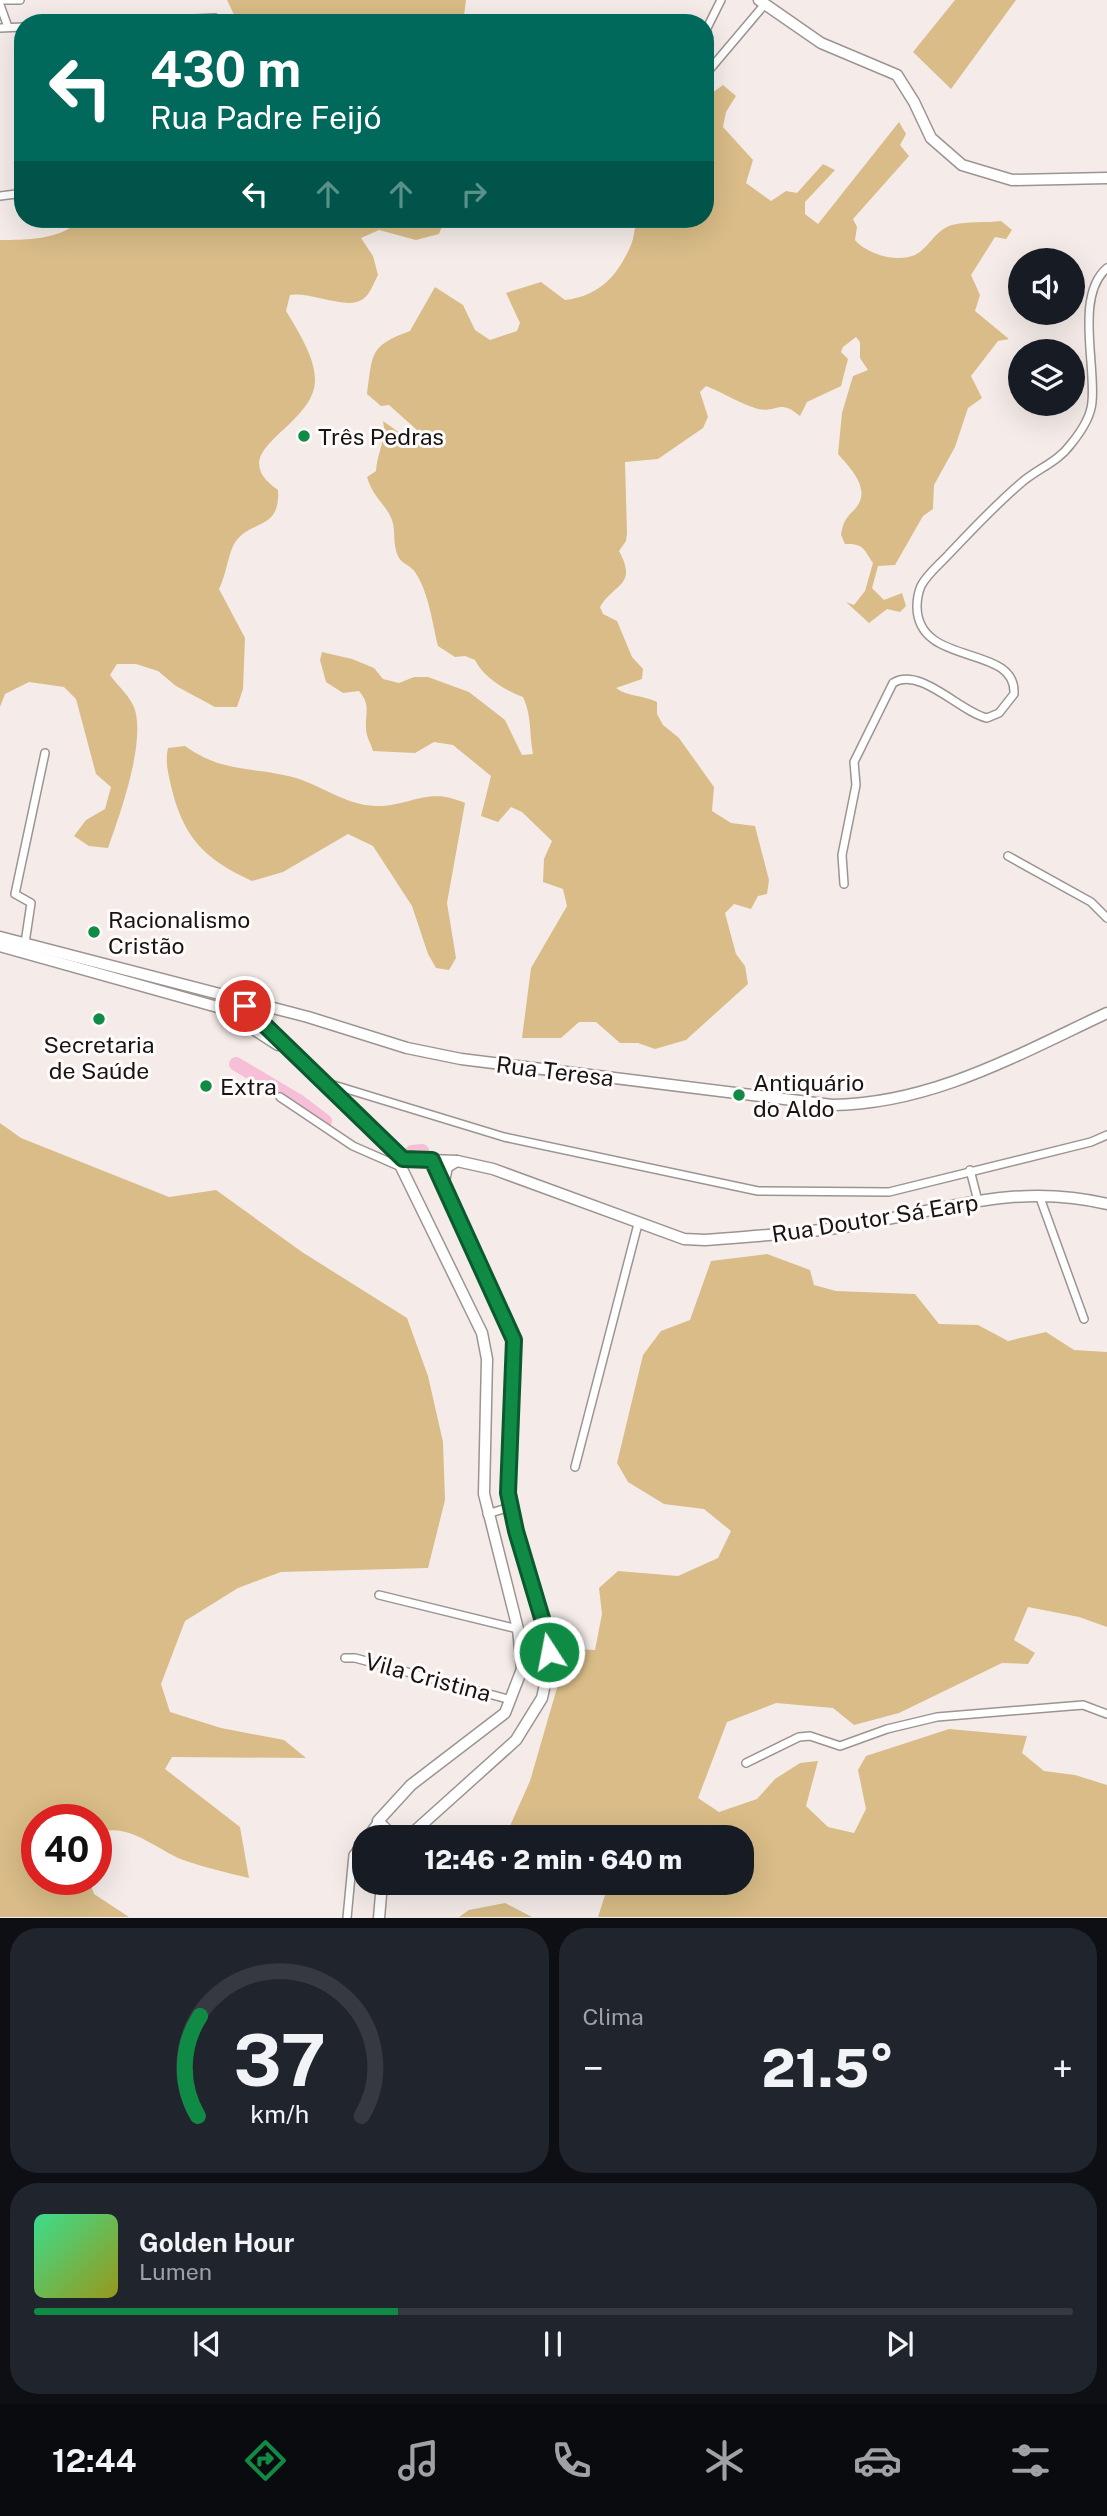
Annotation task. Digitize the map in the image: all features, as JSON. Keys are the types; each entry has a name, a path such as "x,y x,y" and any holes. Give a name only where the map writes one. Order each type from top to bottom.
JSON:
{"main road":[{"path":"762,2 821,43 897,75 908,90 931,138 962,165 1012,180 1107,178"},
{"name":"Rua Teresa","path":"0,937 239,1000 407,1048 461,1059 832,1105 867,1104 903,1097 982,1072 1107,1013"},
{"path":"0,946 221,1008 285,1048"},
{"path":"221,1008 218,1001 224,997"},
{"path":"239,1000 285,1048 327,1083 402,1163 482,1333 487,1359 483,1469 487,1514 518,1629 522,1669 505,1713 411,1785 378,1821 382,1825"},
{"path":"421,1825 516,1740 542,1698 548,1670 547,1635 510,1507 508,1480 514,1340 432,1160"},
{"path":"443,1186 447,1167 457,1161"},
{"name":"Rua Doutor Sá Earp","path":"402,1163 457,1161 493,1168 684,1239 705,1240 843,1227 1013,1194 1039,1194 1107,1204"},
{"path":"379,1917 381,1895"}],"street":[{"path":"4,27 0,3 20,0"},
{"path":"714,63 762,2"},
{"path":"844,884 842,855 856,785 855,762 893,683 902,678 918,681 987,718 999,713 1014,694 1014,680 1004,668 948,649 929,634 919,622 918,598 930,575 990,511 1023,481 1060,457 1074,441 1092,403 1089,333 1092,297 1099,277 1107,268"},
{"path":"25,943 31,903 15,894 45,753"},
{"path":"1008,856 1091,902 1107,918"},
{"path":"327,1083 504,1137 758,1191 889,1192 1091,1142 1107,1135"},
{"path":"279,1097 353,1146 402,1163"},
{"path":"970,1170 978,1201"},
{"path":"1039,1194 1084,1319"},
{"path":"575,1467 638,1224"},
{"path":"487,1514 510,1507"},
{"path":"380,1595 518,1629"},
{"name":"Vila Cristina","path":"345,1658 355,1658 511,1700"},
{"path":"746,1763 758,1754 804,1736 840,1745 887,1729 937,1717 1083,1705 1107,1714"},
{"path":"346,1917 354,1855 378,1821"}],"shaded area":[{"path":"227,0 466,0 464,14 234,14"},
{"path":"955,0 1016,0 951,89 913,52"},
{"path":"723,85 736,96 726,112 723,127 753,160 746,183 771,201 786,191 797,193 823,164 835,170 805,202 805,214 818,224 899,122 906,134 900,145 909,156 853,219 857,227 855,240 882,256 907,257 920,252 946,227 1001,221 1012,230 1006,239 995,237 971,275 980,295 975,311 1009,339 998,341 971,376 982,398 968,408 955,447 934,485 933,509 923,516 895,565 878,566 872,588 884,600 902,593 906,606 900,612 887,609 869,623 846,602 854,605 865,591 873,563 862,548 845,544 841,535 848,516 859,503 861,496 858,481 838,454 842,413 853,376 868,370 860,358 860,342 856,337 843,347 841,352 848,359 841,386 807,402 800,416 782,407 758,409 706,386 700,392 708,417 703,428 658,459 625,462 627,533 626,541 619,551 626,571 625,578 600,607 603,614 617,621 632,657 643,669 642,679 616,688 657,702 657,714 663,725 679,738 714,787 712,811 731,823 755,826 769,880 767,894 758,896 751,909 734,904 725,913 736,954 745,966 748,984 686,1040 655,1049 638,1043 620,1043 596,1022 579,1022 561,1038 522,1038 531,968 567,906 563,889 543,882 544,859 552,841 522,812 511,807 498,822 481,816 491,776 453,745 434,742 415,753 373,751 366,732 366,705 363,696 359,691 343,693 326,682 320,660 322,652 352,659 374,668 383,679 399,683 414,677 428,677 469,692 505,720 522,755 533,754 529,718 523,697 496,683 475,660 465,656 455,657 438,646 424,589 413,570 397,553 392,520 367,477 376,471 384,433 383,421 400,433 417,430 389,405 381,406 367,394 372,360 387,341 410,331 435,287 463,305 475,330 490,340 517,331 520,323 506,293 541,282 565,300 588,294 606,283 620,267 631,245 635,228 714,228 714,92"},
{"path":"69,228 441,228 439,234 416,240 379,230 361,238 373,256 378,275 363,299 348,303 290,295 286,311 305,344 314,371 311,397 301,412 264,450 259,463 263,476 278,490 278,504 269,519 239,537 233,546 219,589 245,638 243,689 237,707 215,707 176,686 158,671 136,664 117,664 110,675 133,705 137,742 130,779 108,848 89,846 74,836 86,820 105,809 111,787 96,774 76,699 64,687 29,682 5,694 0,707 0,240 31,239"},
{"path":"185,746 213,761 296,778 365,805 389,805 430,796 452,798 465,803 447,903 456,958 449,970 436,968 428,954 412,906 373,846 348,834 283,872 252,881 208,855 189,833 182,819 169,776 168,748"},
{"path":"0,1123 21,1138 169,1197 216,1190 302,1252 407,1318 428,1376 443,1442 445,1500 428,1568 281,1572 238,1588 185,1621 161,1684 170,1712 221,1728 284,1740 306,1758 172,1757 165,1769 240,1827 249,1878 186,1861 142,1838 112,1830 112,1804 21,1804 21,1895 96,1895 129,1917 0,1917"},
{"path":"767,1254 810,1270 814,1285 836,1291 915,1294 939,1324 978,1325 1008,1341 1046,1332 1074,1350 1107,1352 1107,1627 1079,1617 1028,1607 1014,1640 1035,1653 1028,1664 1002,1663 899,1713 854,1725 833,1708 776,1703 727,1722 698,1798 719,1812 757,1799 775,1779 800,1763 818,1761 806,1806 828,1827 854,1833 866,1809 858,1770 866,1756 949,1729 1027,1736 1022,1753 1044,1771 1075,1775 1107,1785 1107,1917 598,1917 605,1895 754,1895 754,1825 510,1825 530,1781 559,1681 575,1649 595,1650 602,1614 599,1588 618,1571 678,1576 718,1558 731,1531 704,1509 664,1504 628,1482 617,1463 643,1355 661,1331 690,1320 711,1261"},
{"path":"505,1903 532,1917 459,1917 469,1910"}],"waterway":[{"path":"236,1064 300,1102 325,1121"},
{"path":"412,1152 422,1151"}],"place":[{"name":"Três Pedras","path":"304,436"},
{"name":"Racionalismo Cristão","path":"94,932"},
{"name":"Secretaria de Saúde","path":"99,1019"},
{"name":"Extra","path":"206,1086"},
{"name":"Antiquário do Aldo","path":"739,1095"}],"route":[{"path":"245,1006 285,1048 341,1096 403,1159 432,1160 514,1340 508,1493 516,1531 547,1635 549,1652"}]}
